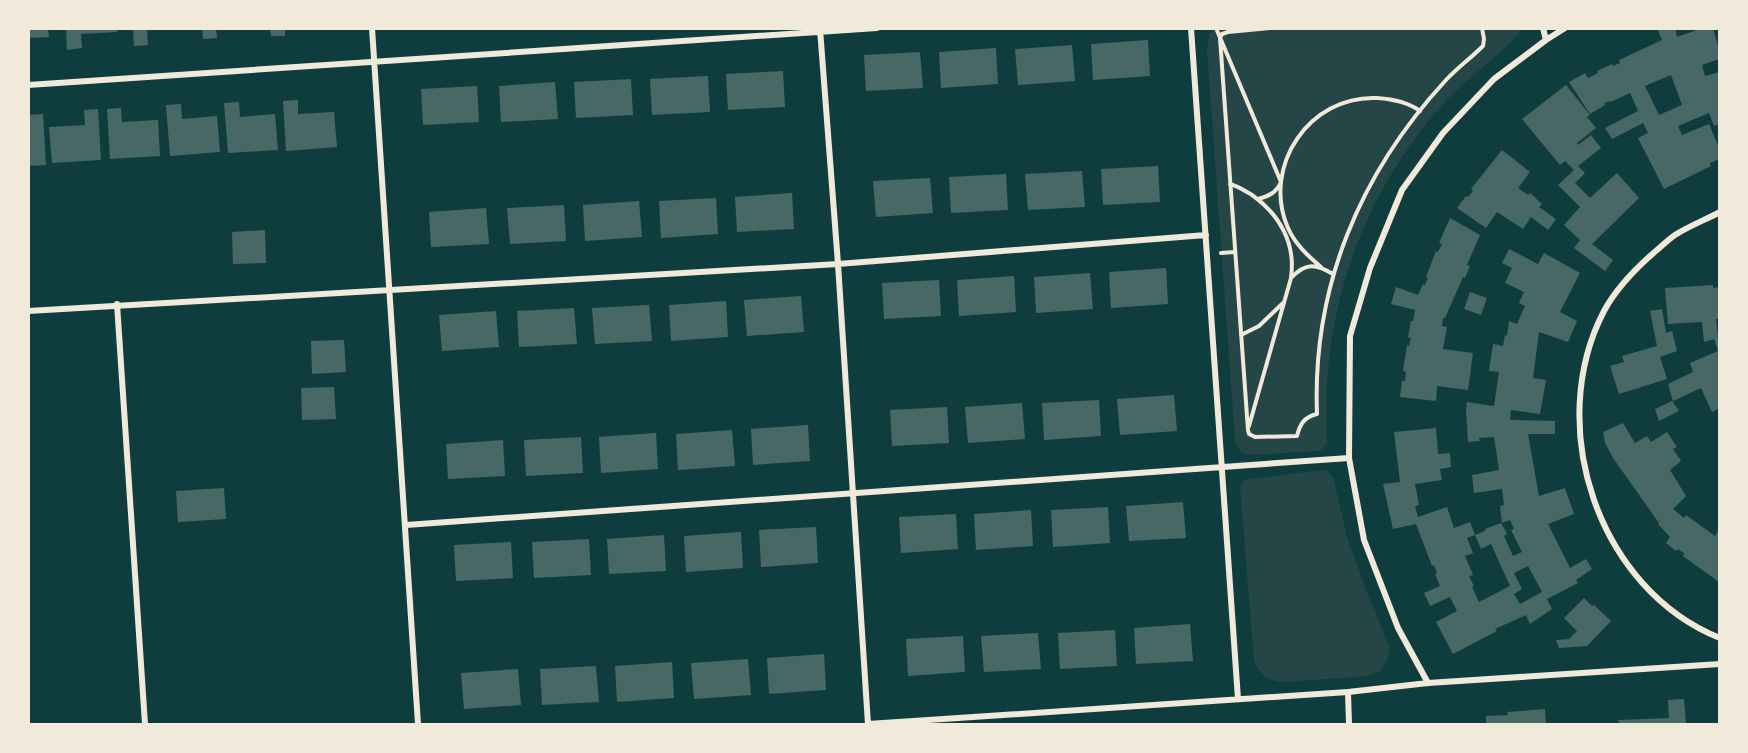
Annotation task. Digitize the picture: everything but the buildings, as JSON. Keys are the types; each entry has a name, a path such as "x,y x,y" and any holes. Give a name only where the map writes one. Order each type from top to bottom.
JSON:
{"street":[{"path":"372,28 418,724"},
{"path":"28,85 375,63 820,30 877,28"},
{"path":"1191,28 1238,699"},
{"path":"1543,28 1546,39"},
{"path":"1428,683 1398,628 1364,540 1349,458 1350,336 1370,268 1402,190 1443,133 1494,79 1546,39 1565,28"},
{"path":"820,30 838,264 868,724 1348,692 1428,683 1719,664"},
{"path":"1719,212 1674,236 1633,271 1604,310 1587,353 1579,399 1581,456 1597,511 1622,557 1645,587 1675,613 1719,638"},
{"path":"28,311 117,304 838,264 1206,236"},
{"path":"117,304 145,724"},
{"path":"406,525 1349,458"},
{"path":"1348,692 1349,724"}],"path":[{"path":"1216,28 1281,182 1283,209 1289,229 1304,252 1320,267 1334,274"},
{"path":"1230,184 1258,199 1272,212 1284,231 1291,253 1292,266 1291,278 1248,430 1230,184 1220,38 1222,34 1228,32 1270,28"},
{"path":"1258,199 1267,197 1278,189 1290,150 1297,137 1319,115 1346,102 1372,98 1404,102 1420,111"},
{"path":"1291,278 1302,268 1320,267"},
{"path":"1241,335 1259,326 1284,303"}],"shaded area":[{"path":"1215,28 1520,29 1518,35 1509,44 1444,103 1415,139 1389,178 1368,218 1351,261 1338,305 1330,350 1326,396 1327,443 1320,451 1247,455 1242,453 1235,440 1207,50 1209,35"},
{"path":"1325,470 1333,476 1347,537 1390,648 1381,671 1368,676 1278,681 1265,676 1254,660 1240,486 1243,481 1249,479"}]}
